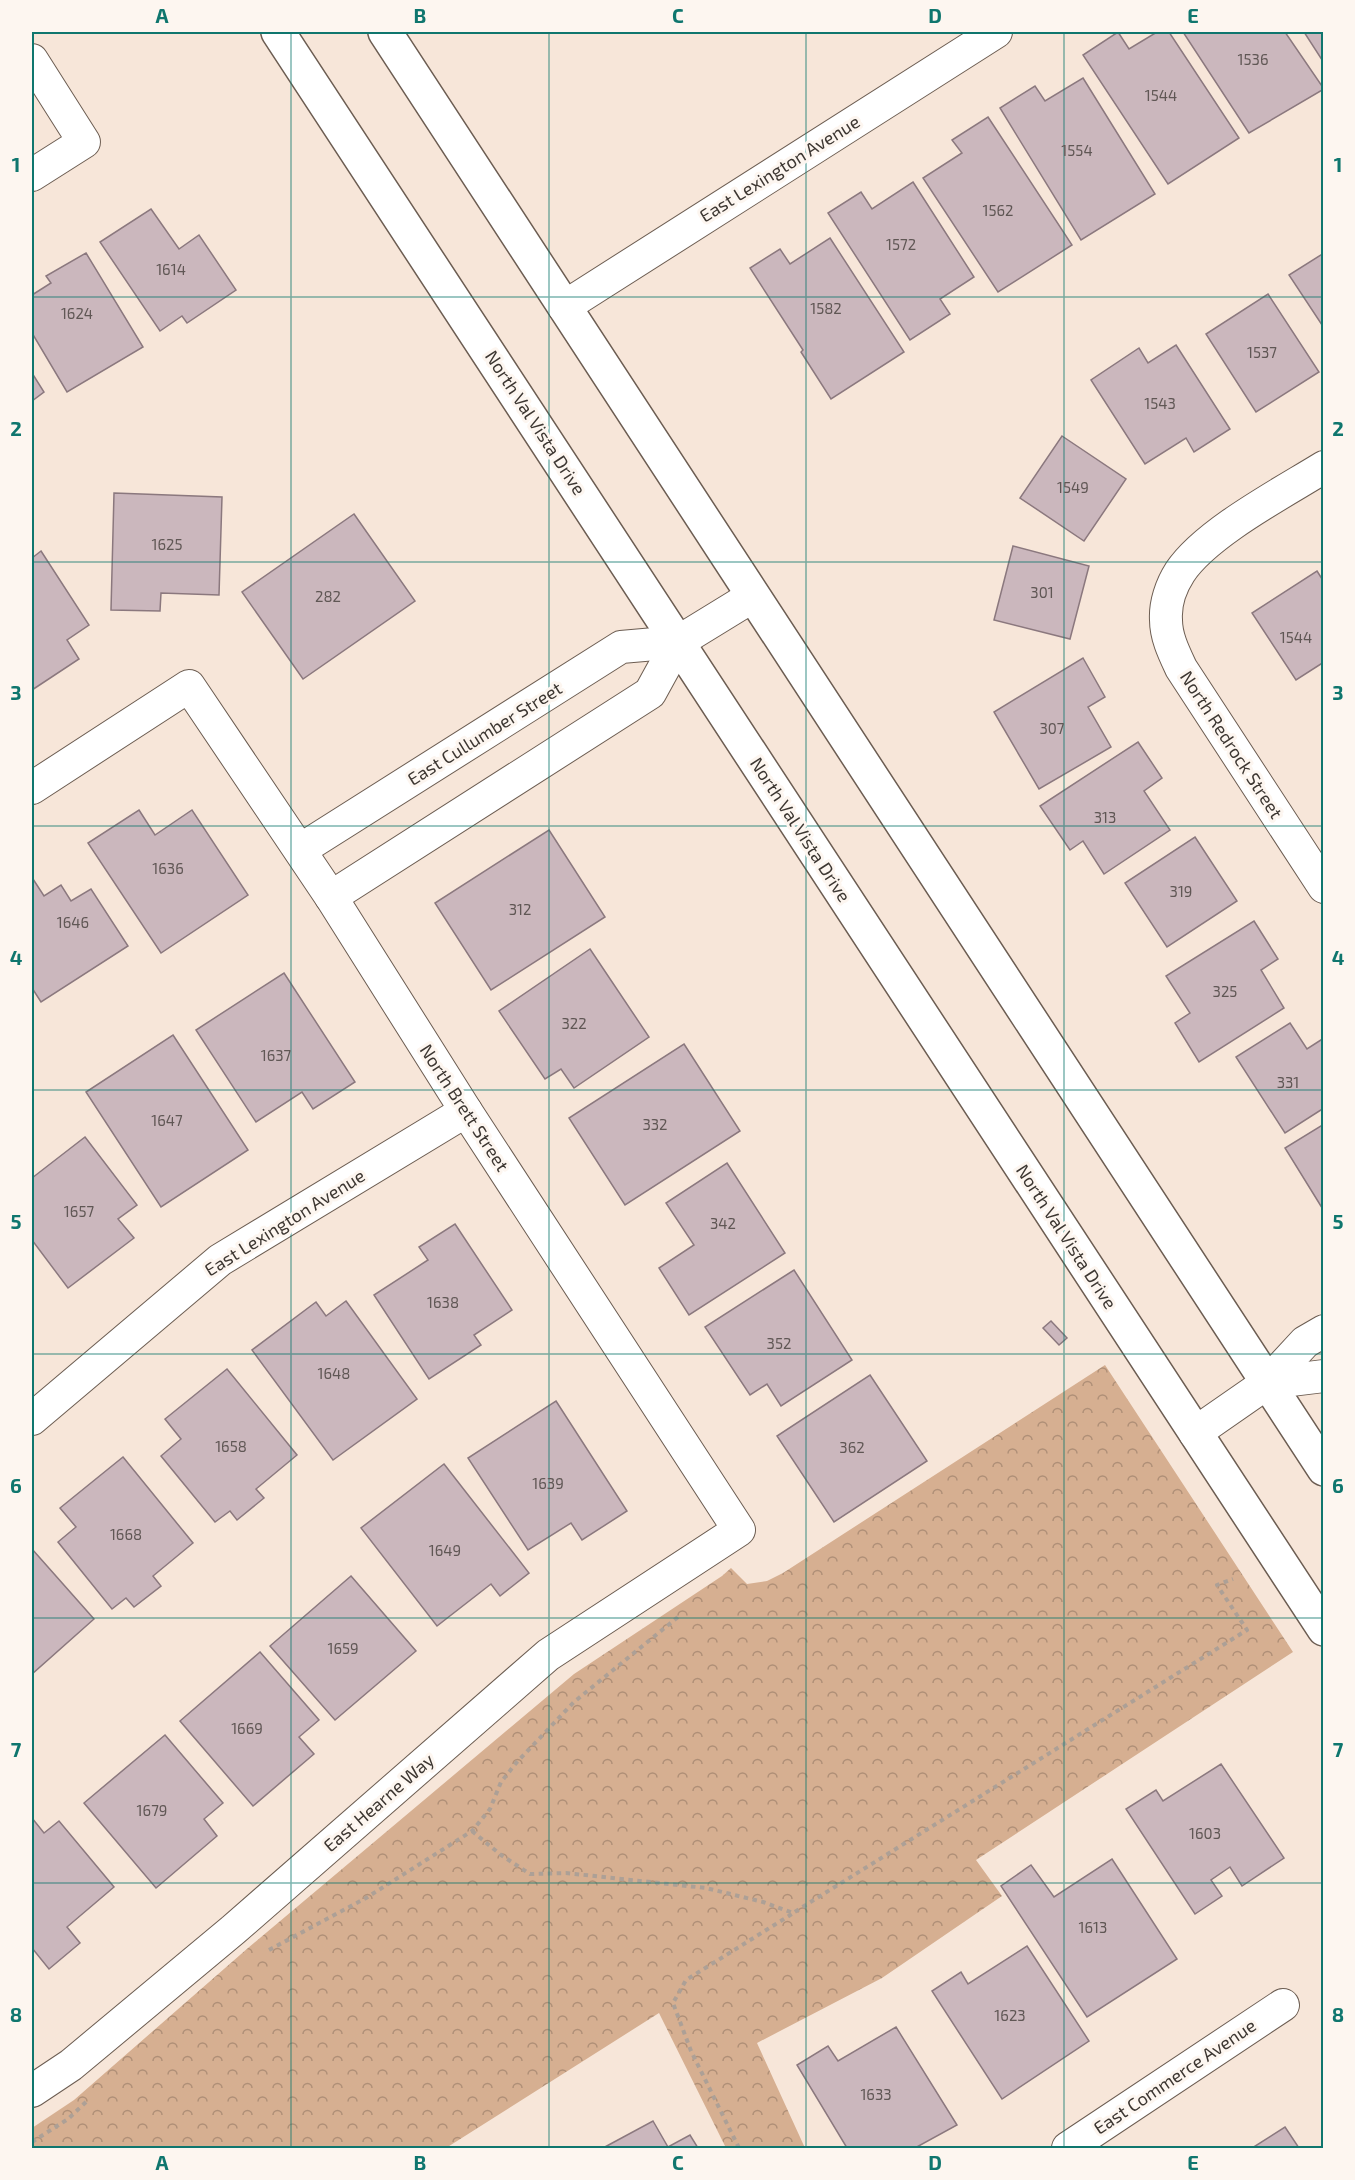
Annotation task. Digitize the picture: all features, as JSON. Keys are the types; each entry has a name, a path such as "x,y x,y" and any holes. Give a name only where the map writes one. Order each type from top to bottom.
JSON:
{"main road":[{"name":"North Val Vista Drive","path":"278,32 1323,1629"},
{"path":"385,32 1323,1469"}],"street":[{"name":"East Lexington Avenue","path":"564,307 996,32"},
{"path":"32,60 84,142 32,176"},
{"name":"North Redrock Street","path":"1323,467 1221,533 1198,551 1180,572 1169,595 1166,621 1171,646 1181,668 1323,887"},
{"name":"East Cullumber Street","path":"300,850 621,647 678,642 753,596"},
{"name":"East Cullumber Street","path":"331,897 650,693 678,642"},
{"name":"North Brett Street","path":"32,788 189,686 331,897 466,1111 739,1530"},
{"name":"East Lexington Avenue","path":"32,1419 220,1260 466,1111"},
{"path":"1195,1433 1267,1383 1305,1342 1323,1330"},
{"path":"1267,1383 1323,1376"},
{"name":"East Hearne Way","path":"32,2091 71,2065 233,1930 548,1655 739,1530"},
{"name":"East Commerce Avenue","path":"1068,2148 1283,2005"}],"path":[{"path":"739,2148 691,2051 673,2003 686,1980 1247,1630 1217,1585 1233,1579"},
{"path":"265,1952 366,1899 472,1831 490,1809 501,1782 574,1702 681,1614"},
{"path":"472,1831 501,1855 530,1874 566,1873 706,1888 763,1902 793,1913"},
{"path":"32,2142 68,2119 91,2097"}],"green space":[{"path":"1105,1365 1293,1652 976,1860 1002,1896 882,1978 757,2043 805,2148 726,2148 659,2013 446,2148 32,2148 32,2128 74,2100 248,1948 574,1674 731,1568 747,1584 767,1581 783,1573"}],"building":[{"path":"1118,32 1129,49 1157,32 1169,32 1239,138 1168,184 1083,55"},
{"path":"1183,32 1285,32 1324,89 1249,133"},
{"path":"1304,32 1324,32 1324,63"},
{"path":"1083,78 1155,194 1081,240 1000,108 1035,86 1045,101"},
{"path":"988,117 1072,245 998,292 923,178 962,153 952,140"},
{"path":"913,182 974,277 940,299 950,314 910,340 828,213 861,192 872,209"},
{"path":"151,209 179,249 199,235 236,290 187,323 182,316 160,331 100,242"},
{"path":"830,238 904,352 831,399 801,352 803,350 750,268 780,249 790,264"},
{"path":"86,253 143,347 67,392 32,333 32,295 51,283 46,276"},
{"path":"1324,253 1324,328 1289,275"},
{"path":"1268,294 1319,372 1256,412 1206,334"},
{"path":"1176,345 1230,429 1194,452 1186,438 1145,464 1091,380 1139,348 1148,363"},
{"path":"32,373 44,392 32,401"},
{"path":"1062,436 1126,479 1084,541 1020,498"},
{"path":"114,493 222,497 219,595 161,593 160,611 111,610"},
{"path":"354,514 415,601 303,679 242,592"},
{"path":"1013,546 1089,566 1070,639 994,620"},
{"path":"41,551 89,625 67,640 79,659 32,690 32,558"},
{"path":"1317,571 1324,582 1324,662 1296,680 1252,613"},
{"path":"1083,658 1105,697 1088,707 1111,747 1039,789 994,712"},
{"path":"1138,742 1162,778 1144,791 1170,830 1104,874 1083,841 1070,850 1040,806"},
{"path":"139,810 155,835 192,810 248,895 161,953 88,843"},
{"path":"549,830 605,917 491,990 435,903"},
{"path":"1195,837 1237,901 1167,947 1125,883"},
{"path":"33,879 44,896 61,885 71,901 91,889 128,946 41,1002 32,988"},
{"path":"1254,921 1278,959 1261,970 1284,1008 1199,1062 1175,1023 1190,1013 1166,976"},
{"path":"590,949 649,1037 574,1088 561,1069 545,1079 499,1011"},
{"path":"284,973 355,1082 313,1109 302,1092 256,1122 196,1030"},
{"path":"1290,1023 1307,1049 1324,1038 1324,1108 1285,1133 1236,1057"},
{"path":"173,1035 248,1150 161,1207 86,1092"},
{"path":"684,1044 740,1131 625,1205 569,1118"},
{"path":"1324,1124 1324,1211 1285,1148"},
{"path":"85,1137 137,1205 118,1219 134,1238 68,1288 32,1240 32,1178"},
{"path":"727,1163 785,1253 689,1315 659,1268 694,1245 666,1203"},
{"path":"455,1224 512,1310 474,1335 481,1345 429,1379 374,1295 428,1260 419,1247"},
{"path":"794,1270 852,1360 781,1406 767,1384 750,1395 705,1327"},
{"path":"346,1301 417,1399 333,1460 252,1350 316,1302 326,1316"},
{"path":"1051,1321 1067,1338 1059,1345 1043,1328"},
{"path":"227,1369 297,1455 256,1489 264,1498 237,1520 230,1511 215,1522 161,1456 181,1439 165,1419"},
{"path":"870,1375 927,1461 834,1522 777,1436"},
{"path":"556,1401 627,1511 582,1540 571,1523 528,1550 468,1458"},
{"path":"123,1457 193,1543 153,1576 161,1586 134,1607 126,1598 112,1609 58,1542 76,1527 60,1508"},
{"path":"444,1464 529,1573 500,1596 491,1584 437,1626 361,1528"},
{"path":"32,1549 94,1619 32,1674"},
{"path":"351,1576 416,1651 335,1720 270,1646"},
{"path":"260,1652 319,1720 299,1737 314,1754 253,1806 180,1721"},
{"path":"165,1735 223,1803 204,1819 217,1836 156,1888 84,1803"},
{"path":"1221,1764 1284,1858 1242,1886 1230,1867 1211,1880 1222,1896 1195,1914 1126,1809 1156,1790 1163,1801"},
{"path":"32,1818 44,1833 59,1821 114,1887 67,1927 80,1943 49,1969 32,1948"},
{"path":"1112,1859 1177,1959 1087,2017 1001,1886 1031,1865 1054,1897"},
{"path":"1027,1946 1089,2041 1002,2099 932,1991 961,1972 968,1984"},
{"path":"896,2027 957,2125 915,2148 847,2148 797,2065 828,2046 838,2061"},
{"path":"653,2121 668,2147 690,2135 698,2148 603,2148"},
{"path":"1285,2127 1299,2148 1252,2148"}]}
